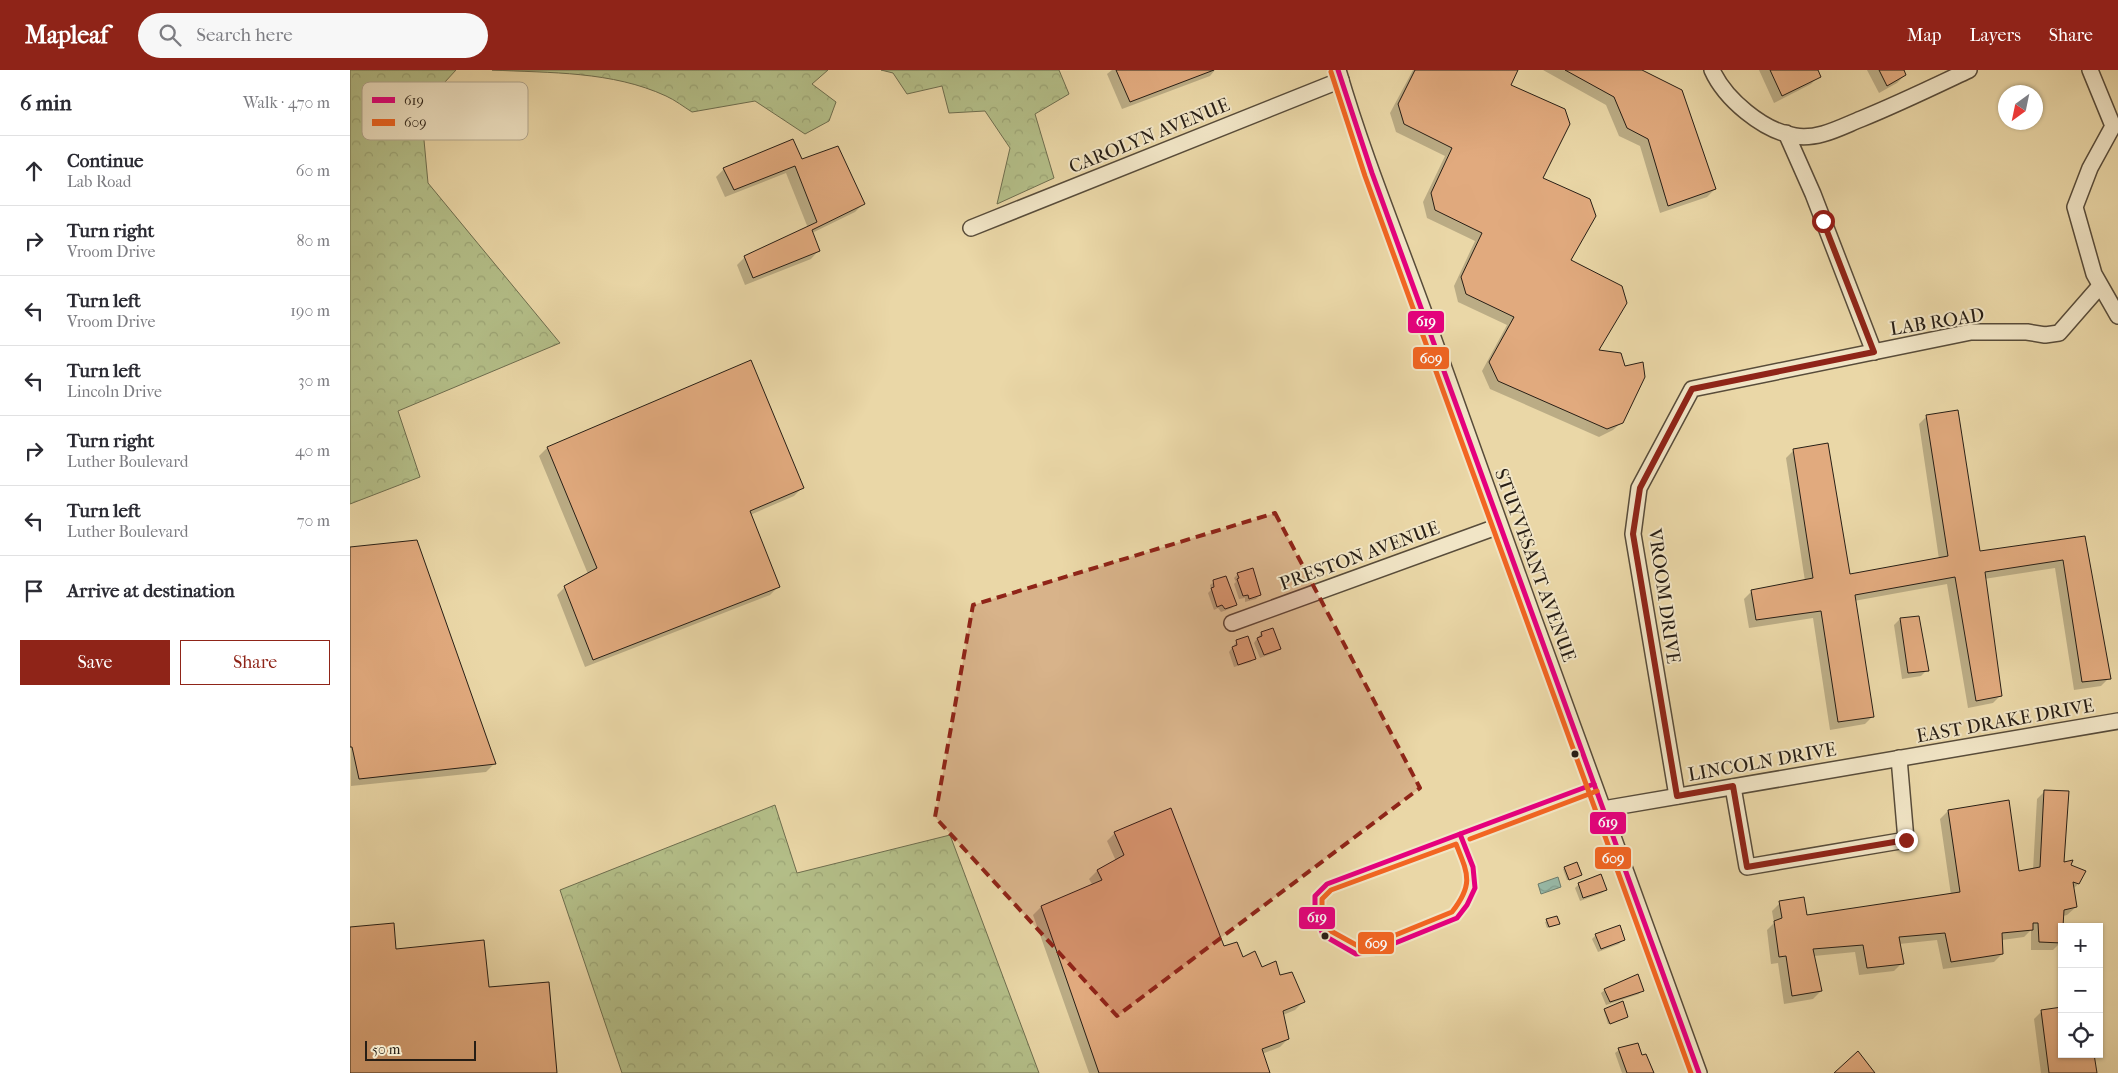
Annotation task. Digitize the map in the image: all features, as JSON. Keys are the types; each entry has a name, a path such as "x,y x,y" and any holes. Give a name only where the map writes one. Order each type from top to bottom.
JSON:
{"street":[{"path":"1712,70 1719,85 1758,122 1796,136 1824,134 1904,102 1969,70"},
{"path":"2090,70 2113,126 2090,168 2075,207 2094,274 2118,316"},
{"name":"CAROLYN AVENUE","path":"971,228 1340,75"},
{"name":"STUYVESANT AVENUE","path":"1340,75 1358,135 1410,273 1499,526 1699,1073"},
{"name":"LAB ROAD","path":"1786,133 1813,194 1874,352 1971,332 2027,332 2045,335 2059,333 2100,286"},
{"name":"VROOM DRIVE","path":"1677,796 1633,534 1640,488 1692,389 1874,352"},
{"name":"PRESTON AVENUE","path":"1232,623 1499,526"},
{"name":"EAST DRAKE DRIVE","path":"1898,758 2118,721"},
{"path":"1733,786 1747,867 1906,840 1898,758"},
{"name":"LINCOLN DRIVE","path":"1603,808 1898,758"}],"highlighted area":[{"path":"1275,513 1420,788 1117,1016 935,817 973,605"}],"green space":[{"path":"350,70 456,70 445,82 362,82 362,140 424,140 428,183 560,343 398,411 420,477 350,504"},
{"path":"492,70 828,70 812,84 836,102 829,121 805,134 755,101 692,112 666,96 624,82 558,73"},
{"path":"881,70 1059,70 1069,94 1035,114 1054,178 997,204 1010,148 985,111 949,113 942,86 907,94 893,73"},
{"path":"775,805 797,873 950,835 1039,1073 622,1073 560,890"}],"water":[{"path":"1558,877 1561,887 1541,894 1538,884"}],"building":[{"path":"1116,70 1214,70 1130,102"},
{"path":"1415,70 1518,70 1511,85 1565,109 1570,124 1543,178 1590,199 1596,216 1571,260 1622,286 1627,303 1599,350 1621,353 1625,366 1643,362 1645,377 1623,423 1607,429 1498,381 1489,362 1514,317 1466,294 1461,277 1482,233 1435,210 1431,193 1452,148 1404,124 1398,104"},
{"path":"1565,70 1642,70 1682,90 1716,189 1668,206 1648,139 1627,128 1614,97"},
{"path":"1770,70 1818,70 1821,77 1782,96"},
{"path":"1879,70 1904,70 1906,75 1887,86"},
{"path":"793,139 802,159 838,146 865,204 812,230 820,251 753,278 744,256 817,222 795,166 734,190 723,168"},
{"path":"751,360 804,488 750,511 780,587 593,660 564,586 597,568 547,447"},
{"path":"1958,410 1980,551 2085,536 2111,679 2082,682 2063,560 1985,572 2002,696 1976,701 1955,577 1855,595 1874,717 1838,722 1821,611 1756,620 1751,590 1813,578 1793,449 1828,443 1850,574 1948,556 1926,415"},
{"path":"417,540 496,764 359,779 352,747 350,747 350,547"},
{"path":"1253,568 1261,595 1249,599 1248,595 1243,596 1237,579 1239,578 1237,573"},
{"path":"1226,576 1237,605 1225,609 1222,605 1217,607 1211,588 1214,587 1213,580"},
{"path":"1919,616 1929,671 1908,673 1900,618"},
{"path":"1273,628 1281,649 1264,655 1257,638 1262,636 1261,632"},
{"path":"1248,636 1256,659 1238,665 1232,647 1237,645 1236,640"},
{"path":"2044,790 2069,791 2064,862 2073,860 2071,865 2086,871 2079,884 2073,882 2077,907 2064,910 2063,923 2058,923 2058,943 2039,942 2038,923 2033,923 2033,930 2002,933 2003,954 1951,962 1945,933 1899,937 1904,964 1867,968 1863,945 1813,949 1822,991 1792,996 1786,956 1779,957 1774,921 1782,918 1779,901 1804,897 1807,915 1960,892 1948,810 2009,800 2019,871 2040,867"},
{"path":"1171,808 1224,946 1237,942 1243,957 1255,951 1262,967 1276,961 1280,975 1292,972 1305,1002 1283,1011 1289,1039 1262,1049 1270,1073 1099,1073 1041,906 1102,880 1097,870 1124,855 1114,832"},
{"path":"1577,862 1582,875 1569,880 1564,867"},
{"path":"1601,874 1607,890 1583,898 1578,883"},
{"path":"1557,916 1560,924 1549,927 1546,919"},
{"path":"394,923 396,949 484,940 489,987 549,982 557,1073 350,1073 350,927"},
{"path":"1620,925 1625,940 1601,949 1595,934"},
{"path":"1638,974 1644,991 1610,1002 1604,989"},
{"path":"1623,1001 1628,1017 1610,1024 1604,1009"},
{"path":"2058,1008 2058,1058 2095,1058 2097,1073 2049,1073 2041,1010"},
{"path":"1638,1043 1642,1055 1646,1054 1654,1073 1627,1073 1618,1048"},
{"path":"1858,1051 1875,1073 1834,1073"}],"transit line":[{"name":"619","path":"1338,70 1372,173 1699,1073"},
{"name":"609","path":"1331,72 1365,176 1691,1073"},
{"name":"619","path":"1460,834 1594,784"},
{"name":"609","path":"1470,839 1597,791"},
{"name":"619","path":"1460,834 1473,867 1475,888 1467,905 1457,918 1373,952 1356,954 1323,935 1315,913 1315,896 1327,884 1460,834"},
{"name":"609","path":"1456,844 1464,863 1467,879 1464,894 1452,912 1371,945 1358,946 1329,930 1322,912 1322,899 1331,890 1456,844"}],"route":[{"path":"1823,221 1874,352 1692,389 1640,488 1633,534 1677,796 1733,786 1747,867 1906,840"}]}
